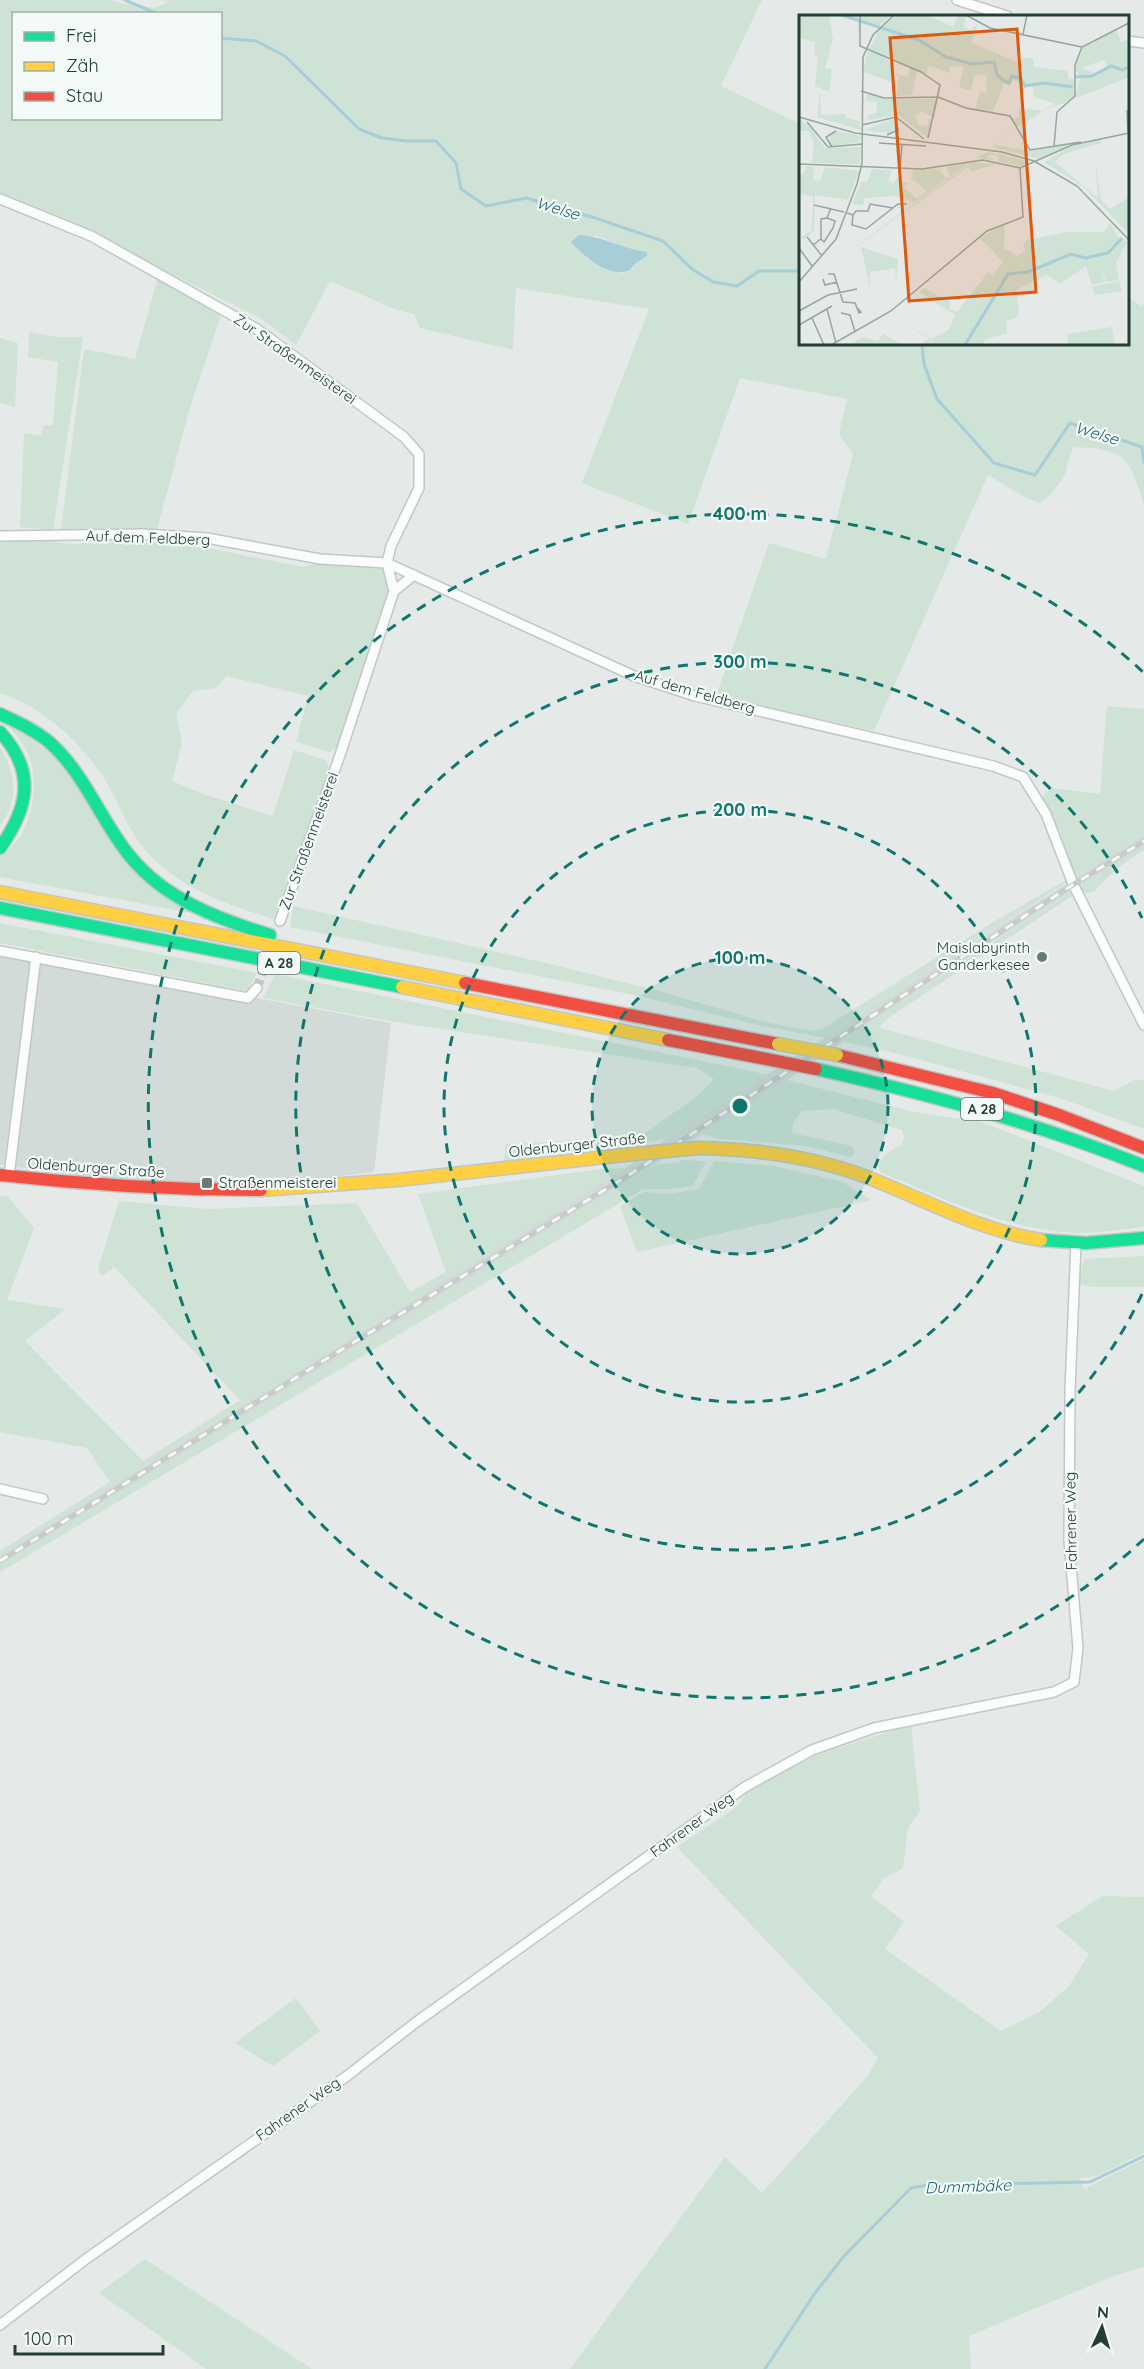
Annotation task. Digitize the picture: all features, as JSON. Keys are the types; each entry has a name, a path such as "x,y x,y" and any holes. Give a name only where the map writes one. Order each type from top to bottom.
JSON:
{"main road":[{"path":"0,714 33,728 50,740 68,759 130,855 157,883 200,910 272,935 297,949"},
{"path":"0,732 17,753 23,768 26,788 23,811 14,831 0,848"},
{"name":"A 28","path":"0,892 837,1055 993,1093 1059,1115 1144,1148"},
{"name":"A 28","path":"0,908 816,1069 987,1110 1105,1149 1144,1166"},
{"name":"Oldenburger Straße","path":"4,1176 102,1185 199,1190 278,1190 398,1180 698,1148 754,1150 793,1156 863,1176 989,1228 1029,1237 1076,1243 1144,1238"}],"street":[{"path":"957,0 1003,15"},
{"path":"1129,41 1144,43"},
{"name":"Zur Straßenmeisterei","path":"0,199 91,236 257,329 404,437 419,454 419,488 391,546 387,562"},
{"name":"Auf dem Feldberg","path":"0,536 142,534 207,538 320,559 387,562 634,676 695,696 993,766 1023,777 1046,814 1073,884 1144,1025"},
{"path":"387,562 394,591 414,575"},
{"name":"Zur Straßenmeisterei","path":"280,921 338,761 394,591"},
{"path":"0,951 248,998 257,988"},
{"path":"4,1176 36,957"},
{"name":"Fahrener Weg","path":"0,2325 86,2259 346,2076 416,2023 746,1787 812,1750 874,1728 1054,1692 1074,1683 1078,1648 1069,1530 1070,1391 1076,1243"},
{"path":"0,1489 44,1499"}],"shaded area":[{"path":"1144,834 1144,847 1108,869 1111,873 1103,878 1100,874 1079,886 947,971 787,1080 613,1191 0,1565 0,1555 626,1168 666,1139"},
{"path":"0,947 164,977 262,999 391,1023 374,1172 266,1183 145,1183 0,1165"}],"green space":[{"path":"0,0 112,0 155,8 169,2 162,0 762,0 721,86 799,124 799,345 1129,345 1129,298 1142,307 1144,303 1144,505 1129,467 1123,459 1105,450 1074,447 1063,478 1048,497 1040,503 1026,498 988,475 874,731 716,696 769,543 826,559 853,454 839,434 847,399 740,378 688,524 582,483 649,309 516,288 513,350 420,328 414,314 397,310 330,281 296,345 260,318 69,223 0,195","holes":["594,235 634,250 646,252 629,272 622,273 585,257"]},
{"path":"158,277 222,312 191,404 157,529 61,530 84,349 135,359"},
{"path":"29,332 56,337 83,337 53,530 20,527 24,433 41,436 44,425 53,425 58,362 28,357"},
{"path":"0,338 18,343 15,407 0,403"},
{"path":"0,540 49,541 69,544 165,542 303,567 320,562 382,566 388,574 390,595 338,747 329,752 296,742 308,696 226,676 216,688 193,691 176,714 182,743 172,781 206,795 273,816 294,750 325,760 330,769 277,920 204,893 186,884 155,861 131,830 104,778 84,751 45,716 16,699 0,693"},
{"path":"1107,706 1144,709 1144,834 1076,877 1042,797 1052,788 1100,794"},
{"path":"5,722 67,763 98,818 197,914 0,877 0,857 18,840 25,828 29,819 34,787 29,756"},
{"path":"0,747 12,776 13,796 11,806 0,825"},
{"path":"1144,847 1144,850 1119,867 1094,891 1083,892 1079,886 1099,874 1103,878 1111,873 1108,869"},
{"path":"1066,880 1067,882 825,1038 758,1025 634,995 290,927 293,906 555,965 659,991 765,1022 811,1031 822,1029 995,921"},
{"path":"1070,892 1072,896 888,1018 880,1028 1114,1091 1136,1079 1144,1081 1144,1129 1060,1098 899,1054 841,1041"},
{"path":"0,923 257,973 247,991 0,943"},
{"path":"275,974 767,1075 666,1139 504,1161 506,1144 641,1136 696,1097 714,1079 697,1068 395,1022 263,998"},
{"path":"787,1080 914,1112 981,1122 1144,1186 1144,1227 1087,1233 1053,1231 1002,1220 953,1203 880,1172 878,1166 885,1155 902,1145 904,1137 902,1130 833,1109 802,1111 793,1123 792,1133 852,1146 855,1153 850,1157 806,1146 720,1139 702,1134"},
{"path":"681,1160 706,1161 693,1186 643,1189 0,1572 0,1565 655,1164 678,1163"},
{"path":"714,1161 773,1166 840,1181 871,1200 637,1252 620,1206 644,1192 668,1194 699,1189"},
{"path":"626,1168 0,1555 0,1551 110,1482 87,1448 0,1432 0,1196 7,1196 34,1228 7,1300 65,1309 25,1341 143,1461 240,1400 114,1267 102,1276 98,1269 119,1201 208,1209 357,1203 410,1292 446,1272 418,1194 601,1169"},
{"path":"1144,1256 1144,1287 1092,1287 1080,1284 1081,1269 1085,1259"},
{"path":"911,1725 920,1811 908,1828 903,1868 883,1879 871,1896 904,1922 885,1949 1001,2031 1041,2011 1069,1986 1089,1954 1056,1926 1102,1896 1144,1897 1144,2153 1097,2176 1080,2178 1084,2189 1144,2159 1144,2267 1113,2276 969,2336 971,2369 570,2369 725,2157 762,2193 867,2077 878,2058 677,1847 738,1806 749,1789 819,1754"},
{"path":"296,1998 320,2031 273,2066 235,2043"},
{"path":"145,2259 312,2369 206,2369 99,2293"}],"water":[{"path":"579,235 647,252 647,256 629,271 613,271 597,264 571,242"}],"waterway":[{"name":"Welse","path":"125,0 153,12"},
{"name":"Welse","path":"222,38 256,41 285,56 359,129 382,138 436,141 456,163 461,189 486,206 526,198 595,218 663,241 692,269 713,282 737,286 759,271 799,271"},
{"name":"Welse","path":"922,345 924,364 937,399 994,463 1035,475 1070,423 1142,447 1144,462"},
{"name":"Dummbäke","path":"765,2369 815,2293 844,2256 911,2188 929,2185 1090,2182 1144,2156"}],"tunnel":[{"path":"257,988 268,957"}],"railway":[{"path":"0,1561 629,1175 1063,891 1144,841"}],"traffic: fast":[{"path":"0,714 37,733 61,753 82,781 129,855 158,884 193,906 270,935"},
{"path":"0,732 12,746 19,761 24,789 17,818 0,848"},
{"path":"0,908 402,987"},
{"path":"816,1069 1023,1123 1144,1166"},
{"path":"1041,1240 1086,1243 1144,1238"}],"traffic: slow":[{"path":"0,892 465,983"},
{"path":"402,987 668,1040"},
{"path":"778,1044 837,1055"},
{"path":"698,1148 762,1152 824,1163 864,1176 995,1229 1041,1240"},
{"path":"624,1155 698,1148"},
{"path":"261,1190 398,1180 624,1155"}],"traffic: jam":[{"path":"465,983 778,1044"},
{"path":"668,1040 756,1057"},
{"path":"837,1055 993,1093 1059,1115 1144,1148"},
{"path":"756,1057 816,1069"},
{"path":"0,1175 130,1186 261,1190"}],"place":[{"name":"Maislabyrinth Ganderkesee","path":"1042,957"},
{"name":"Straßenmeisterei","path":"207,1183"}]}
